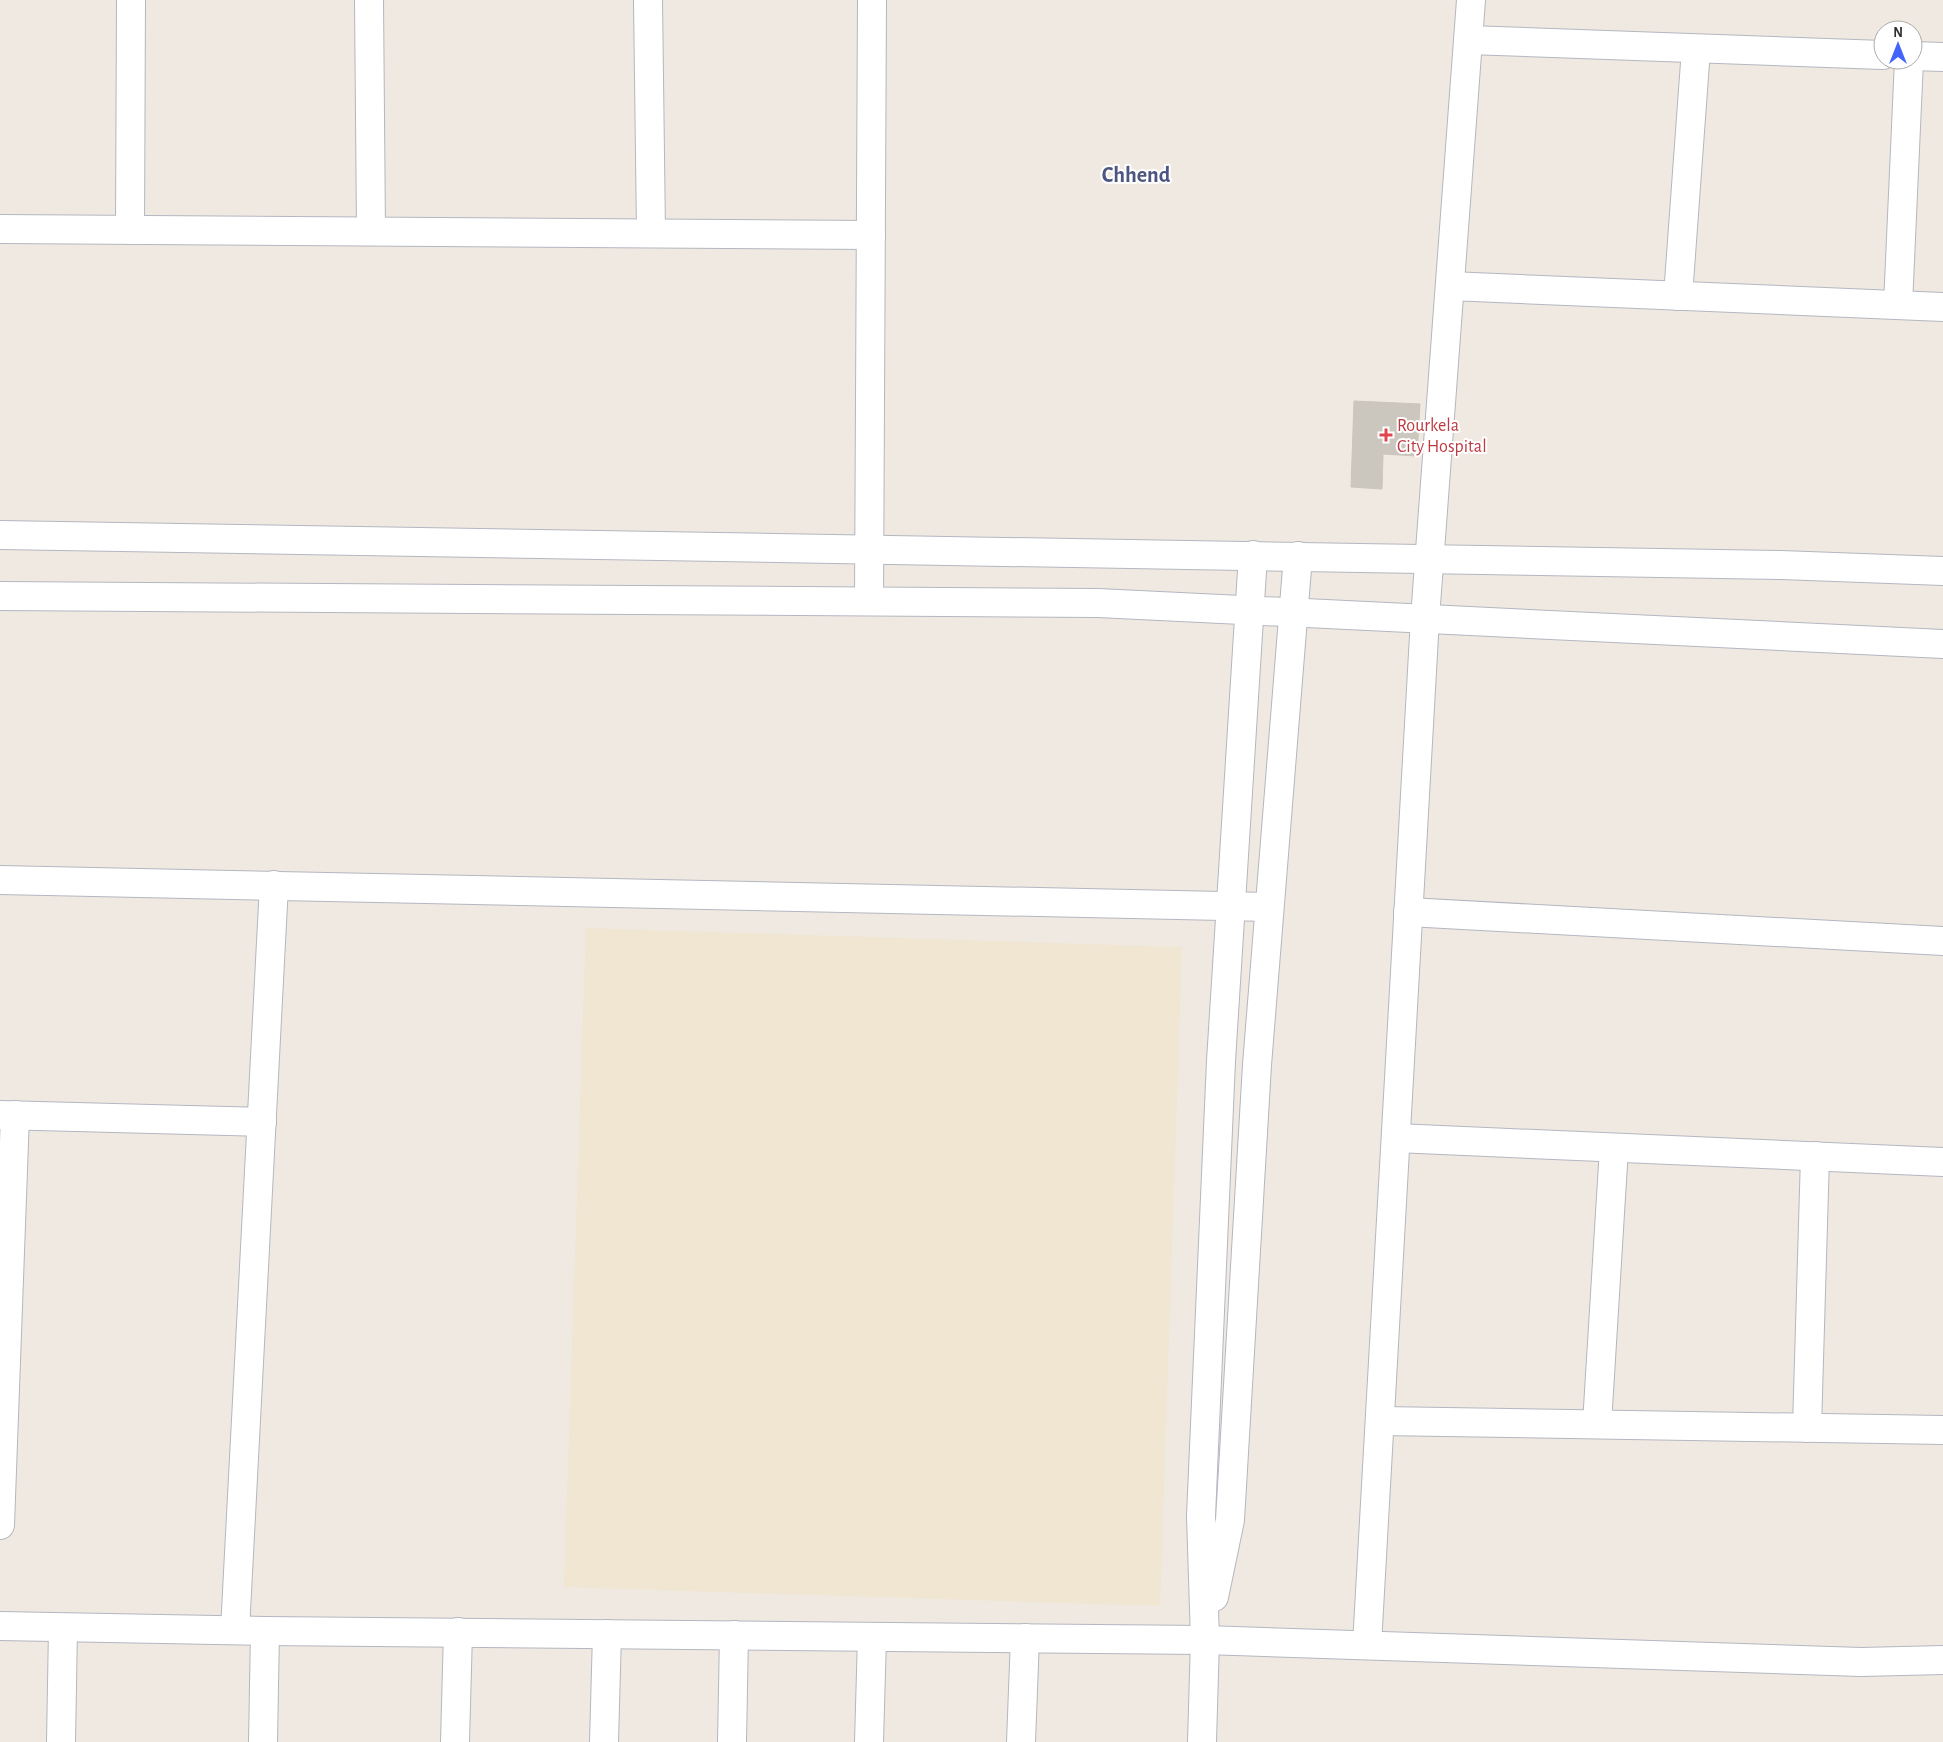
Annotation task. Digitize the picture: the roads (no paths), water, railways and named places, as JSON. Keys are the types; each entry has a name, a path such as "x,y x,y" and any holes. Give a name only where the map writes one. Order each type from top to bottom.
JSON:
{"street":[{"path":"130,0 130,230"},
{"path":"369,0 371,231"},
{"path":"648,0 651,233"},
{"path":"869,601 872,0"},
{"path":"1367,1646 1425,618 1471,0"},
{"path":"1468,40 1873,55"},
{"path":"1678,296 1696,48"},
{"path":"1923,56 1943,57"},
{"path":"1898,305 1909,70"},
{"path":"0,229 871,235"},
{"path":"1450,286 1943,306"},
{"path":"0,535 1253,555 1772,565 1943,571"},
{"path":"1202,1742 1206,1640 1201,1516 1220,1071 1253,555"},
{"path":"1206,1640 1230,1520 1257,1065 1298,556"},
{"path":"0,596 1098,603 1943,644"},
{"path":"0,880 1269,907"},
{"path":"235,1630 274,886"},
{"path":"1408,912 1943,941"},
{"path":"0,1525 7,1115 262,1122"},
{"path":"1396,1138 1943,1162"},
{"path":"1597,1424 1614,1148"},
{"path":"1807,1428 1815,1156"},
{"path":"1380,1421 1943,1430"},
{"path":"0,1626 265,1631 1206,1640 1861,1662 1943,1660"},
{"path":"61,1742 63,1628"},
{"path":"263,1742 265,1631"},
{"path":"455,1742 458,1632"},
{"path":"604,1742 607,1634"},
{"path":"732,1742 734,1635"},
{"path":"869,1742 872,1637"},
{"path":"1021,1742 1025,1638"}],"place":[{"name":"Rourkela City Hospital","path":"1386,435"}],"district":[{"name":"Chhend","path":"1136,174"}]}
